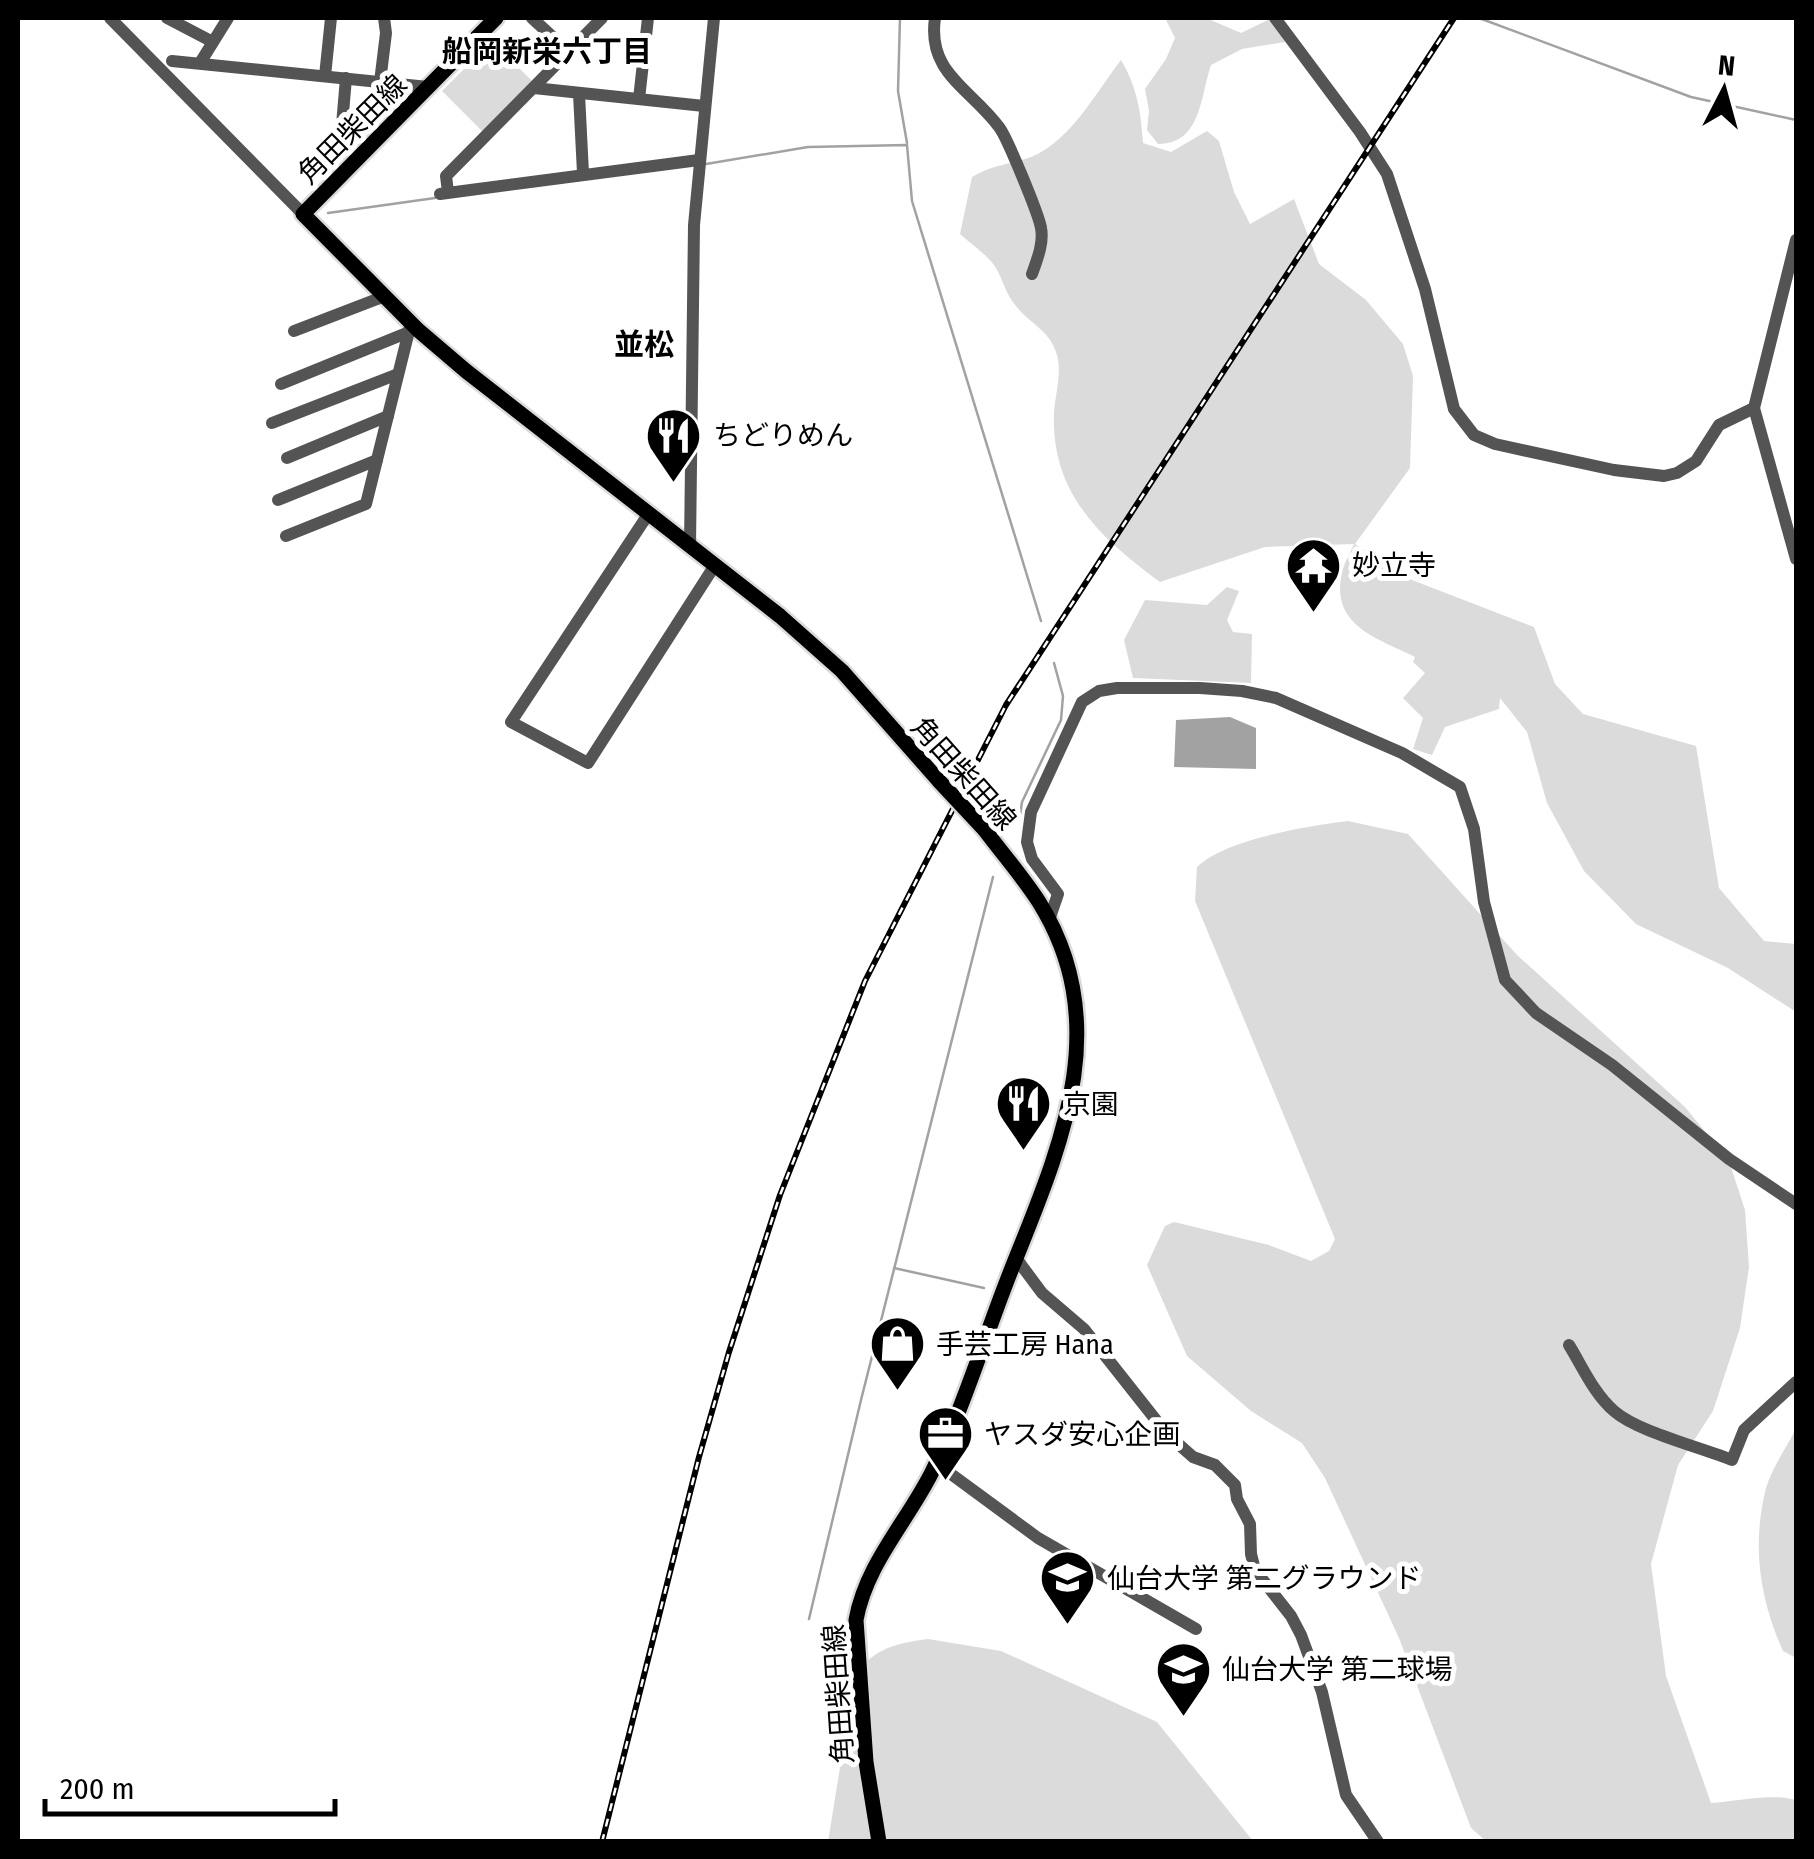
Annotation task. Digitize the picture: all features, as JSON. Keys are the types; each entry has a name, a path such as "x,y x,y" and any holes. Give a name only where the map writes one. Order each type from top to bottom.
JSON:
{"main road":[{"name":"角田柴田線","path":"496,18 303,214 385,296 410,327 780,616 842,671 984,829 1038,901 1061,947 1072,989 1077,1063 1062,1141 936,1462 867,1581 856,1620 866,1762 879,1842"}],"street":[{"path":"110,18 303,214"},
{"path":"167,18 211,42"},
{"path":"200,63 228,18"},
{"path":"325,76 332,18"},
{"path":"380,82 384,18"},
{"path":"532,18 569,52"},
{"path":"602,18 446,176 444,193 584,173 699,163"},
{"path":"639,99 648,18"},
{"path":"690,546 694,226 714,18"},
{"path":"935,18 932,40 941,63 1003,131 1032,204 1042,238 1032,274"},
{"path":"1274,18 1339,102 1386,174 1425,289 1444,382 1454,409 1474,435 1494,444 1614,470 1664,476 1696,462 1719,425 1754,408"},
{"path":"172,61 428,87"},
{"path":"336,132 342,126 346,78"},
{"path":"534,88 704,106"},
{"path":"579,94 584,173"},
{"path":"1796,240 1754,408 1796,559"},
{"path":"294,331 385,296"},
{"path":"286,536 366,504 410,327"},
{"path":"281,384 410,327"},
{"path":"272,423 398,374"},
{"path":"286,458 388,416"},
{"path":"278,500 377,460"},
{"path":"648,513 511,722 588,762 715,565"},
{"path":"1049,920 1058,894 1032,859 1028,825 1040,787 1082,702 1117,688 1242,691 1276,698 1402,752 1460,787 1474,830 1484,902 1505,980 1512,990 1536,1013 1612,1064 1729,1159 1795,1198"},
{"path":"1016,1258 1042,1293 1084,1330 1167,1434 1193,1457 1215,1466 1235,1485 1237,1499 1250,1524 1250,1554 1255,1570 1302,1635 1322,1692 1346,1795 1378,1842"},
{"path":"1569,1345 1615,1412 1732,1460 1744,1430 1796,1382"},
{"path":"936,1462 1038,1538 1196,1628"}],"shaded area":[{"path":"1165,18 1206,18 1241,33 1272,18 1285,42 1242,49 1211,65 1191,128 1172,142 1158,144 1147,130 1145,89 1175,38"},
{"path":"492,41 534,83 484,133 442,91"},
{"path":"1121,60 1137,100 1143,143 1171,152 1207,131 1219,141 1234,192 1250,224 1294,199 1319,264 1366,300 1403,344 1413,376 1410,468 1355,544 1412,580 1534,627 1555,684 1583,714 1696,746 1719,888 1764,941 1796,944 1796,1012 1728,968 1636,924 1584,871 1547,803 1527,732 1500,698 1499,709 1445,727 1432,755 1413,749 1423,718 1403,698 1425,673 1413,662 1415,657 1360,628 1343,606 1342,573 1354,544 1265,547 1160,582 1118,548 1083,511 1070,490 1055,441 1059,367 1053,344 1012,301 991,261 960,234 972,177 1031,157 1058,140"},
{"path":"1227,587 1239,591 1227,620 1233,632 1252,634 1251,683 1133,678 1124,640 1145,600 1207,605"},
{"path":"1230,717 1256,728 1256,769 1174,767 1176,720"},
{"path":"1348,821 1408,834 1517,955 1685,1107 1729,1161 1745,1210 1749,1267 1740,1328 1713,1411 1678,1465 1651,1564 1666,1676 1711,1803 1764,1797 1796,1800 1796,1841 1487,1842 1471,1828 1399,1638 1325,1478 1302,1443 1251,1411 1187,1356 1147,1265 1165,1226 1174,1222 1269,1245 1311,1261 1329,1251 1335,1239 1195,901 1197,867 1210,857 1268,835"},
{"path":"1796,1429 1796,1658 1783,1651 1769,1613 1760,1573 1759,1533 1767,1484"},
{"path":"928,1639 1001,1651 1157,1722 1253,1841 828,1842 855,1674 887,1648"}],"waterway":[{"path":"900,18 898,91 907,143"},
{"path":"1479,18 1691,97 1796,120"},
{"path":"706,164 808,147 907,145 912,201 1041,621"},
{"path":"328,213 435,198"},
{"path":"1020,816 1022,802 1061,720 1063,696 1054,663"},
{"path":"809,1619 993,877"},
{"path":"894,1268 984,1288"}],"railway":[{"path":"602,1842 729,1352 780,1195 865,981 1006,705 1454,18"}],"place":[{"name":"ちどりめん","path":"674,484"},
{"name":"妙立寺","path":"1313,614"},
{"name":"京園","path":"1024,1153"},
{"name":"手芸工房 Hana","path":"897,1393"},
{"name":"ヤスダ安心企画","path":"945,1483"},
{"name":"仙台大学 第二グラウンド","path":"1068,1627"},
{"name":"仙台大学 第二球場","path":"1183,1718"}],"district":[{"name":"船岡新栄六丁目","path":"547,52"},
{"name":"並松","path":"644,345"}]}
